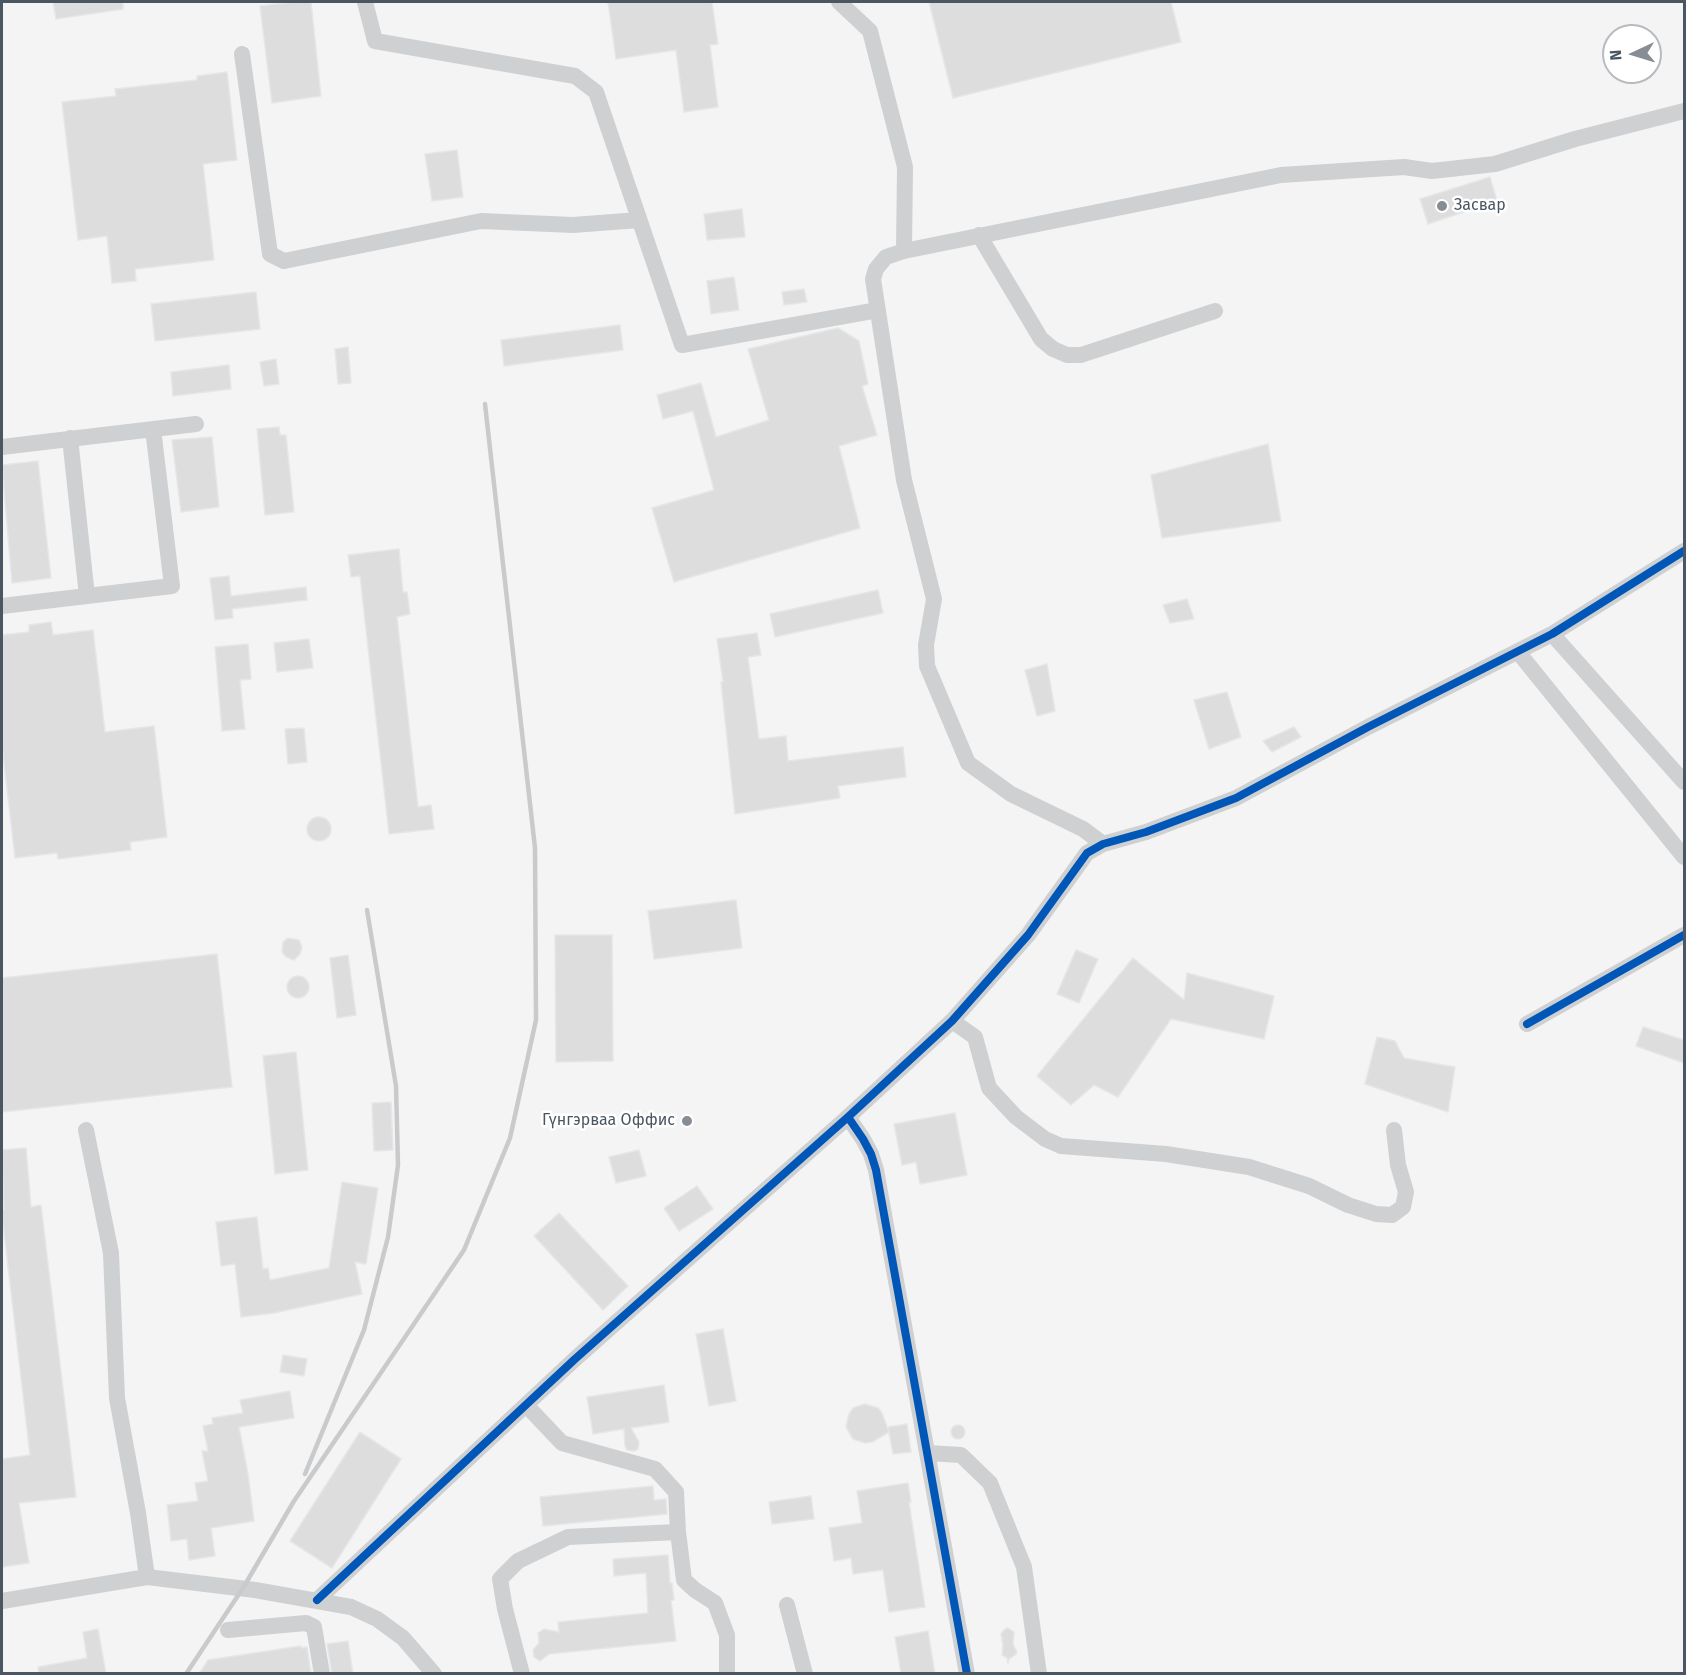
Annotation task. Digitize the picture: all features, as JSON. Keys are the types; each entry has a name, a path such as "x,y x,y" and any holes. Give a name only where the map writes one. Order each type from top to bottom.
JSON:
{"street":[{"path":"365,2 375,41 575,76 596,92 682,345 878,310"},
{"path":"839,2 870,31 900,144 905,167 904,251"},
{"path":"242,54 270,254 284,261 481,221 573,225 639,220"},
{"path":"1103,844 1083,829 1011,794 968,763 927,666 926,645 934,599 904,480 873,279 876,269 886,257 904,251 1281,175 1404,168 1432,171 1495,164 1575,139 1684,111"},
{"path":"979,236 1041,339 1053,350 1067,355 1081,355 1215,311"},
{"path":"2,447 196,424"},
{"path":"2,606 172,585 153,429"},
{"path":"70,438 87,596"},
{"path":"317,1600 575,1359 848,1117 952,1021 1028,935 1088,853 1103,844 1146,832 1236,798 1368,727 1552,634 1684,551"},
{"path":"1552,634 1684,782"},
{"path":"1518,652 1684,857"},
{"path":"1527,1024 1684,935"},
{"path":"952,1021 975,1037 989,1088 1016,1117 1045,1139 1061,1146 1166,1154 1249,1167 1309,1186 1348,1205 1376,1214 1392,1215 1403,1207 1406,1192 1398,1165 1394,1130"},
{"path":"848,1117 871,1154 876,1170 967,1674"},
{"path":"86,1130 111,1253 117,1398 147,1577"},
{"path":"526,1405 562,1443 655,1469 676,1492 684,1580 715,1603 728,1635 727,1674"},
{"path":"928,1454 962,1455 990,1483 1024,1567 1039,1674"},
{"path":"522,1674 505,1609 500,1579 518,1561 568,1537 678,1532"},
{"path":"2,1601 147,1577 243,1588 317,1600 351,1607 377,1619 402,1638 434,1674"},
{"path":"787,1605 805,1674"},
{"path":"228,1630 306,1623 314,1626 322,1674"}],"building":[{"path":"53,2 123,2 123,9 56,19"},
{"path":"311,2 321,96 272,103 260,6"},
{"path":"608,2 712,2 718,44 710,45 718,107 684,112 676,50 616,59"},
{"path":"929,2 1171,2 1181,42 953,98"},
{"path":"227,72 237,160 203,164 214,260 135,269 136,281 112,283 107,236 78,240 62,102 116,96 115,89 197,80 197,76"},
{"path":"457,150 463,197 432,201 425,154"},
{"path":"1490,177 1497,201 1428,224 1420,199"},
{"path":"742,209 745,237 707,240 704,214"},
{"path":"734,277 739,310 711,314 707,281"},
{"path":"804,289 807,302 784,305 782,292"},
{"path":"256,292 260,329 155,341 151,304"},
{"path":"620,325 623,350 504,366 501,340"},
{"path":"838,328 859,341 868,384 862,386 877,435 839,446 860,528 674,582 652,508 714,490 693,411 663,419 657,395 701,383 716,437 769,420 748,349"},
{"path":"348,347 351,383 338,384 335,349"},
{"path":"276,359 279,384 264,386 260,362"},
{"path":"229,365 231,389 173,396 171,372"},
{"path":"279,427 280,435 286,435 294,512 265,515 257,429"},
{"path":"212,437 219,507 181,512 172,440"},
{"path":"1268,444 1281,521 1162,538 1151,475"},
{"path":"38,461 51,578 12,583 2,465"},
{"path":"399,549 403,592 407,592 410,614 397,617 418,807 431,805 434,829 389,834 360,576 351,577 348,555"},
{"path":"229,576 231,596 306,587 307,600 232,609 233,618 215,620 210,578"},
{"path":"878,590 883,613 775,637 770,614"},
{"path":"1187,599 1194,619 1170,623 1163,605"},
{"path":"51,622 53,635 93,630 105,732 154,726 167,837 130,842 131,850 58,859 57,853 15,858 2,746 2,635 29,632 29,625"},
{"path":"757,633 761,655 748,657 759,739 786,736 788,761 903,747 906,777 838,786 840,798 735,814 717,639"},
{"path":"309,639 313,668 277,672 274,643"},
{"path":"248,644 251,679 240,680 245,729 222,731 215,647"},
{"path":"1047,664 1055,711 1037,716 1025,670"},
{"path":"1227,692 1241,737 1209,749 1194,700"},
{"path":"1294,727 1301,737 1272,752 1263,741"},
{"path":"304,728 307,762 288,764 285,729"},
{"path":"319,817 327,821 331,829 327,837 319,841 311,837 307,829 311,821"},
{"path":"736,900 742,948 654,959 648,911"},
{"path":"555,935 612,935 613,1061 556,1062"},
{"path":"288,938 299,940 302,947 300,954 294,960 286,957 282,952 283,942"},
{"path":"1076,950 1098,959 1079,1003 1057,994"},
{"path":"217,954 232,1087 2,1112 2,978"},
{"path":"348,955 356,1015 337,1018 330,958"},
{"path":"1133,958 1184,1000 1187,973 1274,996 1264,1039 1171,1019 1118,1097 1094,1085 1071,1105 1037,1076"},
{"path":"298,976 306,979 309,987 306,995 298,998 290,995 287,987 290,979"},
{"path":"1643,1027 1684,1040 1684,1063 1636,1046"},
{"path":"1377,1037 1395,1041 1404,1058 1455,1067 1448,1112 1365,1084"},
{"path":"296,1052 308,1170 275,1174 263,1056"},
{"path":"391,1102 393,1150 374,1151 372,1103"},
{"path":"955,1113 967,1175 920,1184 916,1162 902,1165 894,1124"},
{"path":"26,1148 31,1207 41,1205 76,1497 19,1503 29,1563 2,1567 2,1459 30,1455 2,1215 2,1210 4,1210 2,1150"},
{"path":"639,1150 646,1176 616,1183 609,1157"},
{"path":"342,1182 378,1188 366,1264 355,1262 362,1294 274,1313 241,1317 235,1264 221,1266 216,1222 257,1217 263,1269 268,1268 270,1280 329,1268"},
{"path":"697,1186 713,1209 679,1231 664,1208"},
{"path":"559,1213 628,1286 603,1310 534,1236"},
{"path":"723,1329 736,1401 709,1406 696,1334"},
{"path":"283,1355 307,1359 304,1376 280,1372"},
{"path":"664,1385 669,1422 631,1428 639,1442 638,1449 627,1450 624,1429 593,1434 587,1397"},
{"path":"290,1391 294,1418 239,1427 254,1521 211,1528 215,1556 189,1560 187,1539 171,1541 167,1505 198,1501 195,1483 208,1481 202,1451 208,1451 203,1426 213,1424 212,1418 243,1413 240,1400"},
{"path":"865,1404 878,1408 889,1432 872,1442 865,1443 853,1439 846,1427 853,1408"},
{"path":"907,1424 911,1452 893,1454 888,1427"},
{"path":"955,1425 961,1425 965,1432 961,1439 955,1439 951,1435 951,1429"},
{"path":"360,1432 401,1459 332,1568 290,1541"},
{"path":"908,1483 925,1607 889,1612 883,1570 853,1574 851,1558 834,1561 829,1528 862,1523 857,1491"},
{"path":"653,1486 654,1500 666,1499 667,1514 543,1526 540,1497"},
{"path":"811,1496 814,1519 772,1524 769,1502"},
{"path":"668,1555 674,1600 671,1600 676,1641 549,1654 540,1661 534,1657 533,1650 539,1643 538,1633 544,1629 559,1632 558,1622 648,1613 646,1573 614,1576 613,1559"},
{"path":"1008,1628 1014,1632 1013,1644 1017,1652 1008,1663 1007,1658 1002,1655 1001,1634"},
{"path":"98,1629 106,1674 39,1674 38,1667 87,1658 83,1632"},
{"path":"928,1631 935,1674 901,1674 895,1637"},
{"path":"348,1641 353,1674 332,1674 327,1644"},
{"path":"301,1646 301,1648 307,1647 311,1674 199,1674 208,1660"}],"railway":[{"path":"186,1674 243,1588 294,1501 464,1250 510,1138 536,1020 535,848 485,404"},
{"path":"305,1474 364,1330 388,1237 398,1165 396,1086 367,910"}],"cycle path":[{"path":"317,1600 575,1359 848,1117 952,1021 1028,935 1087,853 1103,844 1146,832 1236,798 1368,727 1552,634 1684,551"},
{"path":"1527,1024 1684,935"},
{"path":"848,1117 871,1154 876,1170 967,1674"}],"place":[{"name":"Засвар","path":"1442,206"},
{"name":"Гүнгэрваа Оффис","path":"687,1121"}]}
